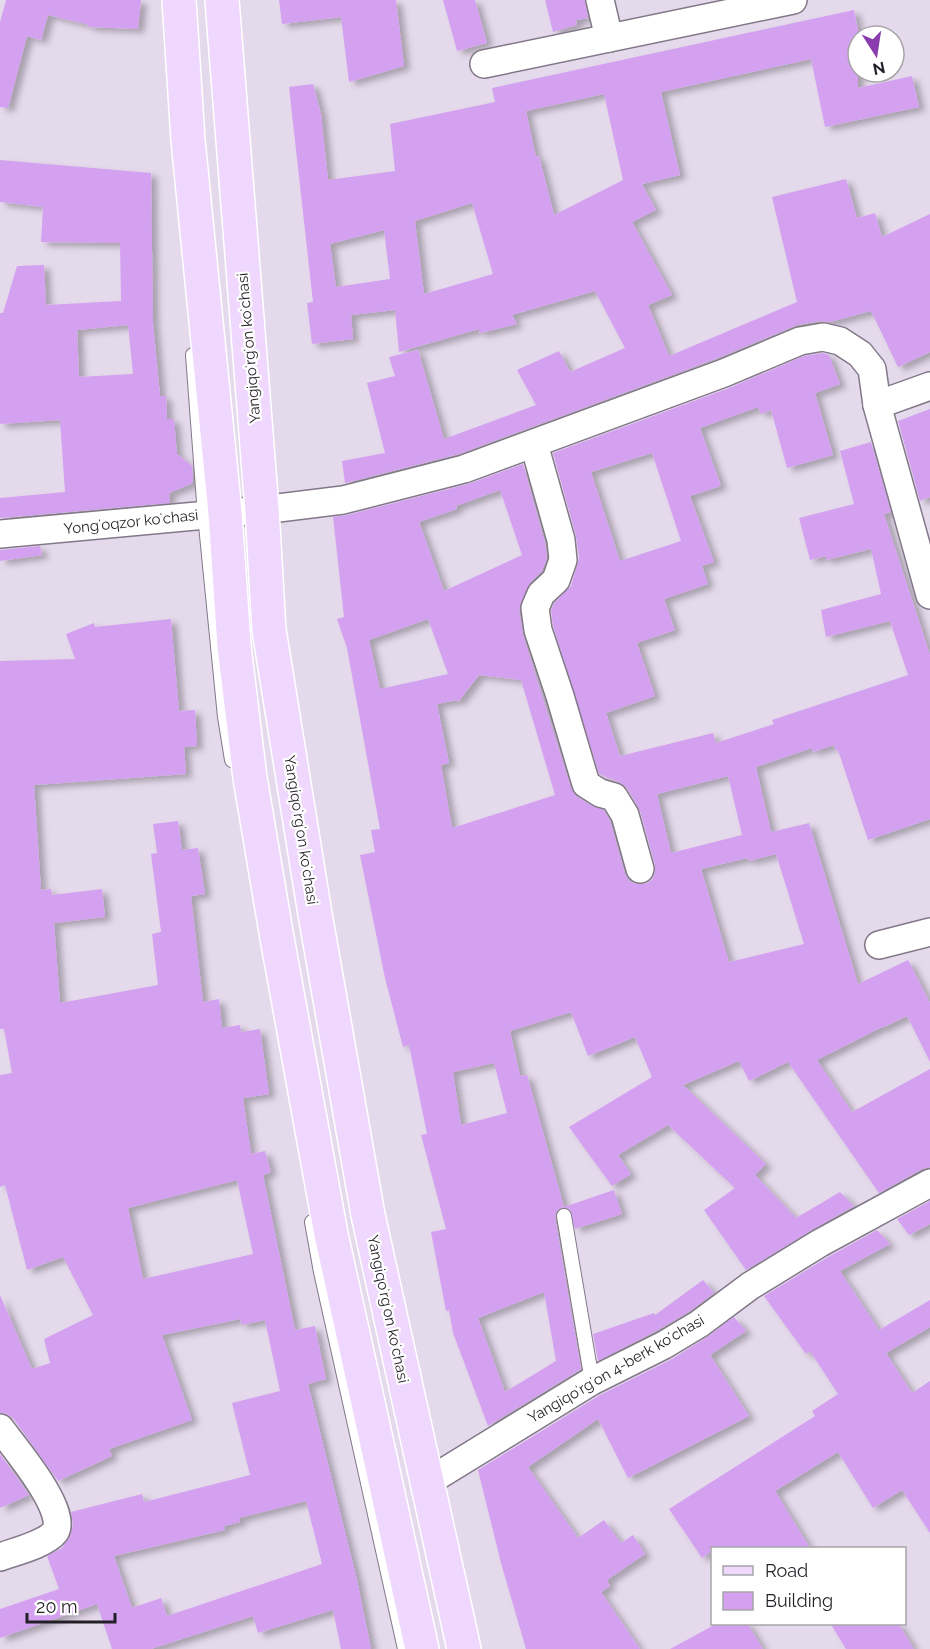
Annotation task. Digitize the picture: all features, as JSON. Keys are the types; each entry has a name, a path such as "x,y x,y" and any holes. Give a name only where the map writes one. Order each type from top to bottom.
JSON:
{"main road":[{"path":"179,0 215,514 250,778 331,1234 422,1649"},
{"name":"Yangiqoʻrgʻon koʻchasi","path":"222,0 262,510 269,630 315,914 368,1215 464,1649"}],"street":[{"path":"600,0 609,38"},
{"path":"484,64 793,0"},
{"name":"Yongʻoqzor koʻchasi","path":"0,534 343,501 464,469 724,373 800,341 823,337 840,341 860,354 872,369 877,405 930,595"},
{"path":"877,405 930,386"},
{"path":"534,444 561,540 562,560 556,580 541,594 535,609 538,630 586,784 600,793 614,797 625,815 640,869"},
{"path":"879,945 930,932"},
{"name":"Yangiqoʻrgʻon 4-berk koʻchasi","path":"426,1483 592,1381 664,1345 699,1324 750,1286 819,1243 930,1183"},
{"path":"0,1428 55,1508 58,1521 56,1531 45,1540 0,1557"}],"lane":[{"path":"167,0 186,257"},
{"path":"192,339 215,514 225,717 235,776"},
{"path":"311,1213 321,1272 405,1649"},
{"path":"564,1216 592,1381"}],"building":[{"path":"6,0 141,0 138,29 90,27 48,15 41,40 27,36 8,108 0,107 0,22"},
{"path":"279,0 396,0 404,66 349,82 341,17 282,24"},
{"path":"443,0 475,0 487,43 457,51"},
{"path":"545,0 585,0 588,18 576,20 577,25 553,32"},
{"path":"854,10 857,24 846,24 846,84 858,84 858,88 876,84 906,84 906,77 912,76 919,107 825,127 811,59 661,92 680,175 642,184 656,210 632,222 672,295 648,305 669,356 797,302 772,197 846,179 857,218 875,213 882,237 930,214 930,352 898,367 871,311 830,322 820,321 797,325 718,358 459,454 345,483 342,461 385,453 367,383 395,376 389,357 418,350 444,439 536,405 517,370 559,351 570,372 625,348 595,291 512,315 517,324 480,333 479,329 399,352 395,310 351,315 353,339 312,344 307,303 313,302 289,87 313,84 321,114 328,180 395,171 390,124 495,102 492,88","holes":["604,94 623,180 554,215 539,156 536,157 526,111","472,203 493,274 424,294 415,221","384,230 390,279 336,287 330,244"]},
{"path":"0,160 151,173 153,323 160,396 166,396 167,419 174,419 177,454 192,466 193,481 169,493 170,503 0,518 0,498 65,492 60,420 0,424 0,313 3,313 17,266 44,265 46,305 121,301 120,243 41,242 43,207 0,202","holes":["128,325 133,374 79,377 77,330"]},
{"path":"823,353 829,355 840,384 815,393 833,455 787,468 771,410 761,414 758,407 700,428 721,486 690,496 714,562 702,566 708,584 664,599 675,630 637,643 655,696 606,713 620,756 713,733 716,743 774,724 772,720 908,675 890,621 826,637 821,610 881,594 871,549 826,560 826,556 810,560 799,518 854,504 840,451 871,442 891,512 884,514 930,655 930,819 868,840 838,750 836,751 834,745 813,752 812,748 756,767 771,832 809,823 858,984 908,960 930,1003 930,1062 907,1016 817,1060 852,1112 930,1069 930,1167 922,1169 879,1193 788,1062 749,1081 739,1061 683,1085 766,1164 755,1175 796,1218 840,1192 854,1206 746,1270 704,1210 735,1188 668,1125 618,1155 631,1174 612,1186 569,1127 652,1077 635,1037 588,1056 571,1012 510,1031 520,1076 527,1075 564,1207 614,1190 622,1214 575,1229 570,1210 562,1207 556,1212 555,1218 581,1369 488,1426 453,1333 449,1310 446,1311 431,1232 446,1229 421,1135 427,1134 409,1045 403,1047 385,978 360,855 375,852 371,830 380,829 347,648 337,619 344,617 333,517 468,484 523,464 547,558 542,571 530,583 521,602 519,610 523,635 571,788 577,797 604,810 610,821 625,874 629,881 645,884 652,880 655,865 640,811 627,788 599,774 553,626 551,610 554,603 571,586 579,558 576,536 553,453 729,388 804,356","holes":["652,453 681,541 620,561 591,472","500,490 522,555 444,591 419,522 457,509 456,506","428,619 448,674 380,689 369,640","479,675 521,680 555,795 452,828 441,765 449,763 437,704 457,700 458,702","728,776 742,835 671,853 657,794","776,854 804,944 729,962 701,869 747,858 749,861","494,1063 507,1113 461,1125 453,1072","544,1292 556,1361 505,1392 478,1318"]},
{"path":"930,409 930,497 920,501 898,421"},
{"path":"40,546 42,555 0,561 0,550"},
{"path":"171,619 179,711 195,710 197,746 184,747 186,774 34,785 41,890 51,889 52,895 102,889 105,917 54,923 60,1003 158,985 152,934 161,932 151,854 157,853 153,824 178,821 182,850 198,848 205,894 191,896 203,1002 219,999 222,1028 240,1025 241,1032 260,1029 269,1094 243,1098 251,1154 265,1151 271,1172 263,1175 295,1330 315,1326 326,1379 308,1384 357,1580 371,1649 341,1649 333,1610 258,1633 253,1616 151,1649 112,1649 97,1604 0,1638 0,1609 59,1589 47,1556 62,1548 70,1536 73,1525 71,1512 142,1494 144,1502 250,1475 232,1403 280,1391 265,1320 242,1325 240,1319 162,1335 192,1420 109,1449 112,1456 58,1481 13,1418 0,1413 0,1295 32,1369 50,1363 44,1339 93,1315 63,1257 27,1270 5,1185 0,1187 0,1075 12,1073 4,1029 0,1029 0,661 75,659 66,634 94,623 95,627","holes":["237,1180 253,1254 143,1279 128,1208","306,1501 322,1564 167,1616 161,1598 132,1608 114,1556 225,1530 224,1526 240,1522 239,1518"]},
{"path":"930,1201 930,1224 909,1235 897,1219"},
{"path":"877,1230 890,1244 840,1271 879,1330 930,1300 930,1327 886,1353 912,1393 930,1381 930,1533 902,1490 873,1508 838,1452 775,1491 809,1547 711,1547 711,1552 702,1558 669,1509 815,1416 812,1411 838,1394 810,1351 806,1354 764,1296"},
{"path":"703,1280 714,1293 690,1311 656,1331 598,1361 593,1334 654,1313 655,1315"},
{"path":"734,1317 746,1331 710,1355 749,1416 628,1478 598,1419 528,1467 578,1538 604,1520 621,1543 633,1535 645,1554 607,1580 610,1586 601,1592 640,1649 526,1649 501,1563 478,1470 600,1395 672,1359"},
{"path":"0,1454 29,1495 0,1508"},
{"path":"714,1625 748,1625 763,1649 670,1649"},
{"path":"831,1625 899,1625 914,1649 846,1649"}]}
